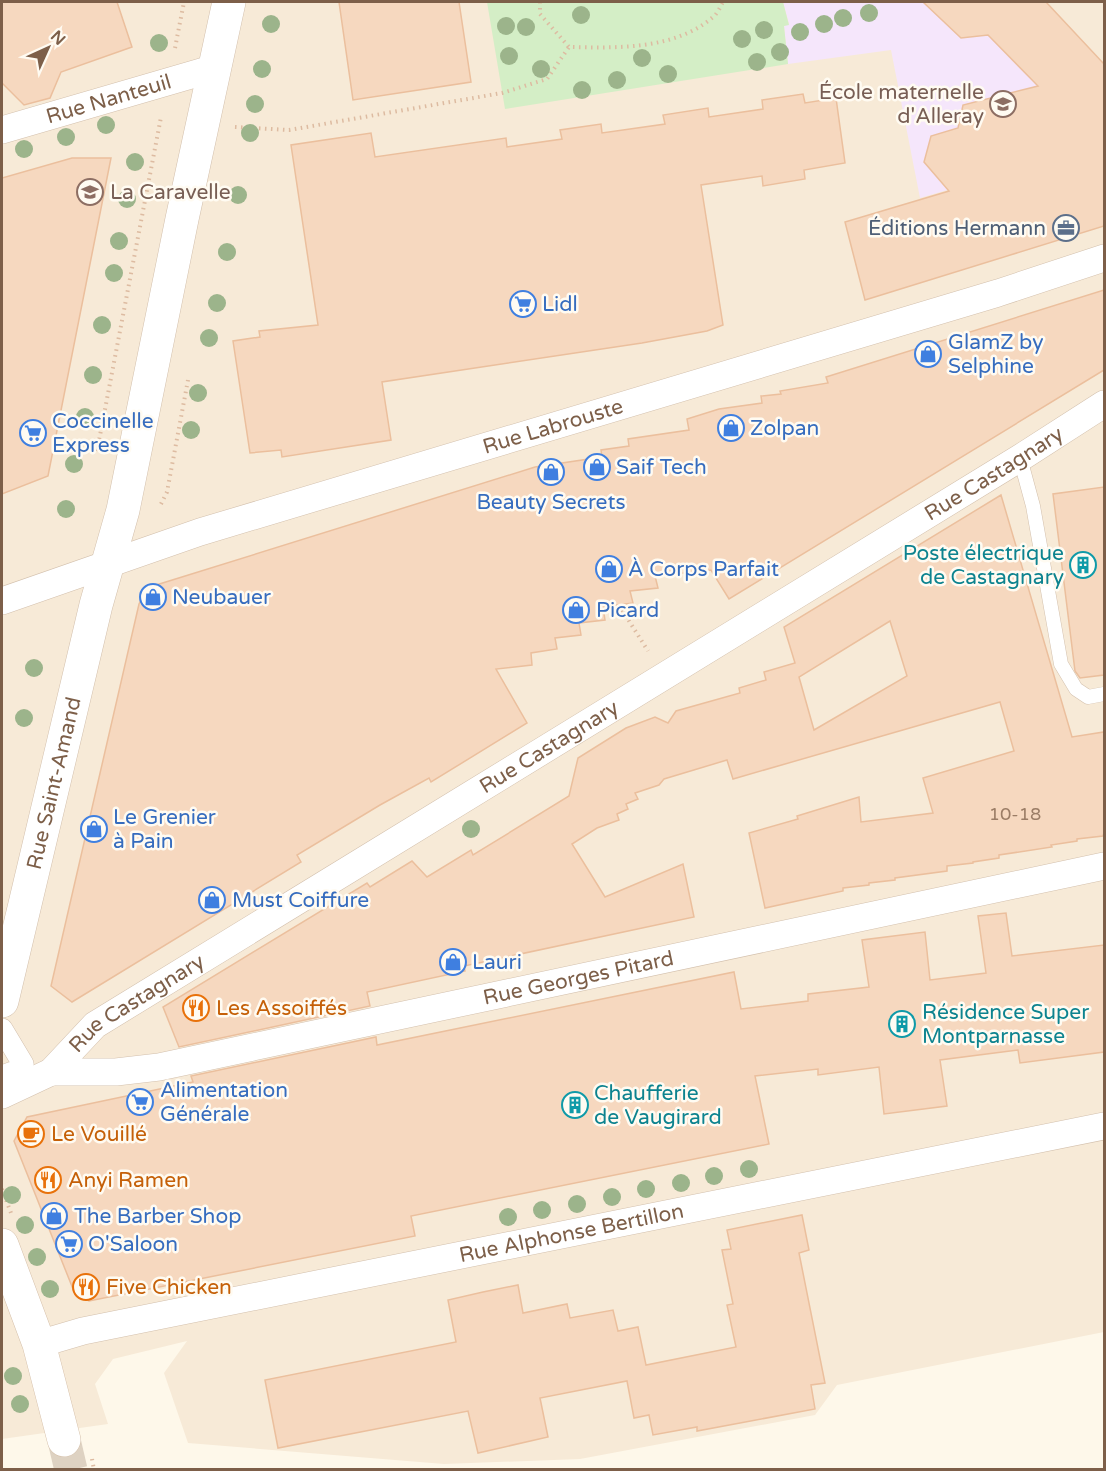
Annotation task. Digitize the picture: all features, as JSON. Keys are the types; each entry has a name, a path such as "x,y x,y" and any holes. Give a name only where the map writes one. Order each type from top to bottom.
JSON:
{"street":[{"name":"Rue Saint-Amand","path":"2,1001 107,565 123,510 229,2"},
{"name":"Rue Nanteuil","path":"2,130 215,68"},
{"name":"Rue Labrouste","path":"2,601 200,532 998,293 1104,258"},
{"name":"Rue Castagnary","path":"2,1095 51,1072 95,1025 1020,458 1104,404"},
{"name":"Rue Georges Pitard","path":"51,1072 116,1072 159,1067 1104,866"},
{"path":"2,1029 23,1064 18,1070 2,1076"},
{"name":"Rue Alphonse Bertillon","path":"39,1344 107,1326 1104,1126"},
{"path":"2,1245 39,1344 64,1440"}],"lane":[{"path":"1020,458 1033,506 1061,664 1076,689 1088,698 1104,694"}],"path":[{"path":"96,454 184,2"},
{"path":"540,2 540,14 569,47 612,48 664,41 692,30 715,16 723,2"},
{"path":"202,125 289,130 502,93 547,79 569,47"},
{"path":"619,605 650,654"}],"shaded area":[{"path":"2,2 1104,2 1104,1332 837,1385 815,1415 580,1459 444,1464 188,1443 164,1373 187,1341 113,1359 95,1384 108,1424 2,1439"},
{"name":"École maternelle d'Alleray","path":"783,2 1046,2 1104,64 1104,144 920,198 891,50 788,64 784,26 789,24"}],"green space":[{"path":"487,2 783,2 789,25 784,26 788,64 505,109"}],"building":[{"path":"2,2 117,2 132,47 61,72 50,98 24,105 2,83"},
{"path":"339,2 459,2 471,82 353,100"},
{"path":"923,2 1046,2 1104,64 1104,226 865,300 845,222 949,191 924,162 931,136 958,128 963,105 1038,86 988,35 961,38"},
{"path":"803,94 805,103 836,98 845,163 804,170 805,179 763,186 762,176 701,185 723,325 707,331 642,343 382,382 391,440 282,457 281,450 250,453 233,341 260,337 259,331 318,325 291,145 371,133 375,157 506,138 507,147 562,139 560,130 601,124 602,133 665,124 663,115 708,108 709,117 763,109 762,100"},
{"path":"72,158 111,158 48,476 2,494 2,178"},
{"path":"1104,290 1104,370 729,599 711,570 655,576 658,588 630,591 633,603 603,607 605,620 579,623 581,635 555,638 557,649 531,653 532,665 496,669 527,723 431,782 429,778 297,855 301,862 72,1002 51,986 139,604 144,594 153,586 535,467 602,457 601,450 629,446 628,439 689,430 687,419 719,409 762,403 761,396 781,394 780,391 828,383 826,377"},
{"name":"Poste électrique de Castagnary","path":"1104,487 1104,675 1080,678 1075,671 1053,494"},
{"path":"1001,495 1072,737 1104,732 1103,836 999,855 999,858 973,863 947,866 947,871 843,888 843,891 765,908 749,833 798,819 797,816 859,797 861,822 933,813 923,778 1014,751 1000,702 733,779 727,760 664,779 659,785 635,793 638,799 626,804 628,809 617,814 619,820 597,828 572,844 605,897 683,864 694,917 464,966 465,971 367,992 370,1006 179,1047 163,1007 367,883 370,887 412,861 427,877 471,850 473,855 569,796 578,758 626,728 655,717 668,723 676,711 740,693 739,688 766,680 764,672 795,663 784,627","holes":["890,621 907,676 814,730 799,677"]},
{"path":"1006,913 1012,956 1104,945 1104,1052 1020,1063 1018,1050 940,1060 947,1106 884,1114 879,1067 818,1075 818,1069 755,1076 769,1144 411,1216 415,1236 89,1301 75,1294 14,1141 27,1117 193,1082 191,1076 376,1037 377,1045 734,972 741,1009 808,1001 808,994 869,987 862,940 925,932 930,980 986,973 978,916"},
{"path":"802,1215 809,1250 799,1253 825,1383 811,1385 815,1409 697,1431 697,1427 653,1435 649,1415 634,1418 627,1381 540,1398 548,1437 478,1453 468,1411 278,1448 265,1380 456,1342 448,1300 483,1292 518,1285 523,1313 567,1304 570,1318 613,1310 618,1331 638,1327 646,1365 736,1347 727,1305 733,1304 722,1250 731,1249 727,1230"}],"tunnel":[{"path":"64,1440 71,1470"}],"place":[{"name":"École maternelle d'Alleray","path":"1003,104"},
{"name":"La Caravelle","path":"90,192"},
{"name":"Éditions Hermann","path":"1066,228"},
{"name":"Lidl","path":"523,304"},
{"name":"GlamZ by Selphine","path":"928,354"},
{"name":"Zolpan","path":"731,428"},
{"name":"Coccinelle Express","path":"33,433"},
{"name":"Saif Tech","path":"597,467"},
{"name":"Beauty Secrets","path":"551,472"},
{"name":"Poste électrique de Castagnary","path":"1083,565"},
{"name":"À Corps Parfait","path":"609,569"},
{"name":"Neubauer","path":"153,597"},
{"name":"Picard","path":"576,610"},
{"name":"Le Grenier à Pain","path":"94,829"},
{"name":"Must Coiffure","path":"212,900"},
{"name":"Lauri","path":"453,962"},
{"name":"Les Assoiffés","path":"196,1008"},
{"name":"Résidence Super Montparnasse","path":"902,1024"},
{"name":"Alimentation Générale","path":"140,1102"},
{"name":"Chaufferie de Vaugirard","path":"575,1105"},
{"name":"Le Vouillé","path":"31,1134"},
{"name":"Anyi Ramen","path":"48,1180"},
{"name":"The Barber Shop","path":"54,1216"},
{"name":"O'Saloon","path":"69,1244"},
{"name":"Five Chicken","path":"86,1287"}]}
